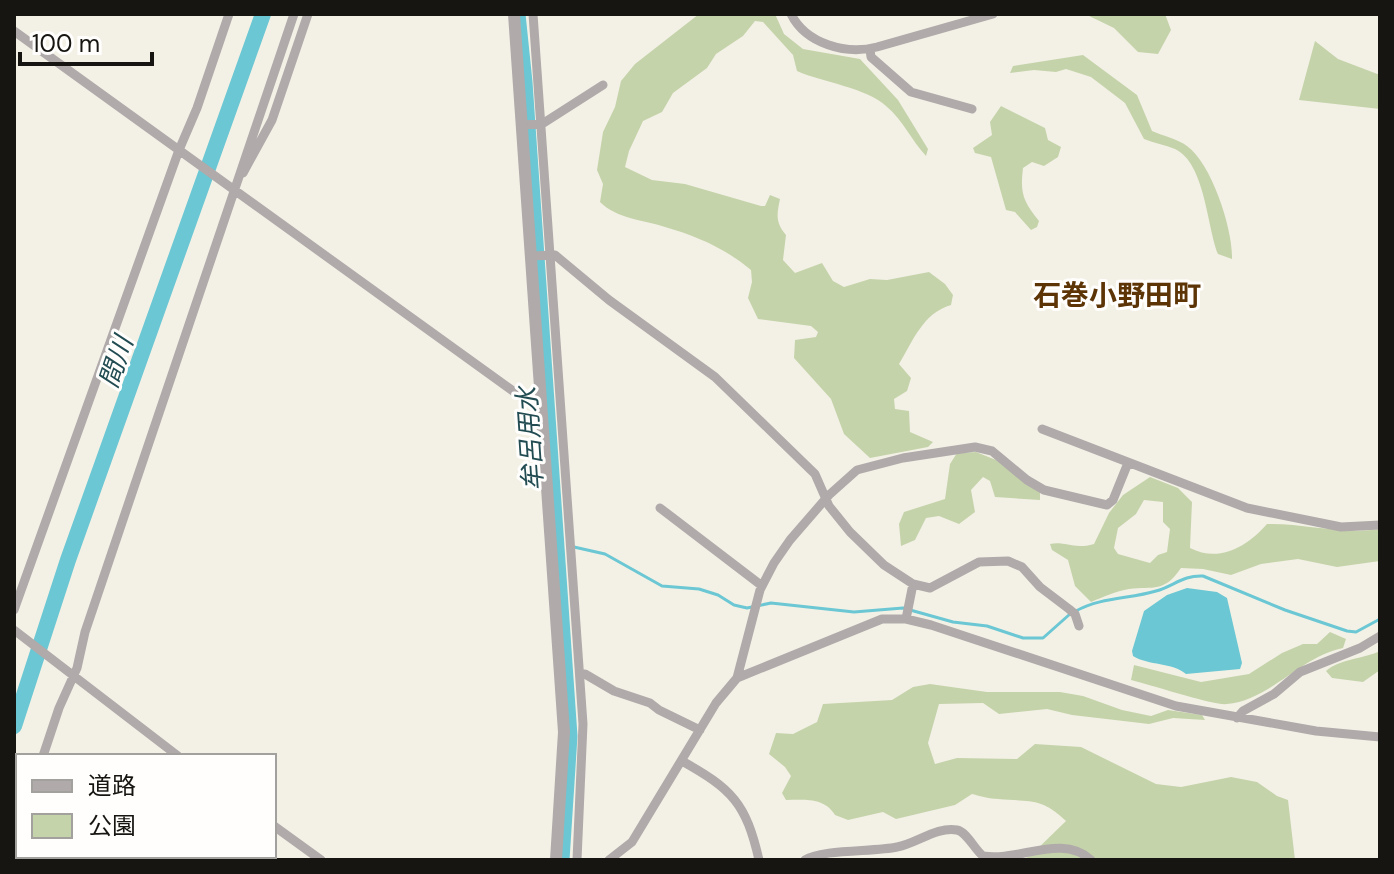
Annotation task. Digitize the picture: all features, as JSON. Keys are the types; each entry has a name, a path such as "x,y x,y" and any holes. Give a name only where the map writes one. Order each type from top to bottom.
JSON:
{"street":[{"path":"14,610 229,14"},
{"path":"44,754 294,14"},
{"path":"240,175 272,120 308,14"},
{"path":"514,14 564,732 556,860"},
{"path":"533,14 568,543 580,674 583,754 577,860"},
{"path":"791,14 802,31 813,39 846,49 870,49 993,14"},
{"path":"14,31 531,404 541,403"},
{"path":"870,49 871,57 911,92 972,109"},
{"path":"523,125 540,124 603,85"},
{"path":"532,256 555,255 609,300 715,377 815,474 825,500 867,549 913,584 930,588 979,562 992,559 1008,561 1022,567 1040,587 1072,611 1079,626"},
{"path":"1042,429 1222,499 1280,516 1341,527 1380,525"},
{"path":"737,678 762,586 790,540 849,476 869,466 975,447 992,451 1044,490 1107,505 1113,500 1128,463"},
{"path":"660,508 762,586"},
{"path":"552,540 568,543"},
{"path":"907,611 913,584"},
{"path":"609,860 632,842 727,687 737,678 868,623 907,611 981,640 1176,706 1316,731 1380,737"},
{"path":"14,630 175,754"},
{"path":"1237,718 1243,711 1274,694 1300,672 1360,648 1380,636"},
{"path":"580,674 614,691 650,703 700,730"},
{"path":"682,761 718,782 745,812 759,860"},
{"path":"276,827 321,860"},
{"path":"805,860 818,854 900,847 923,837 953,830 964,834 983,856 1014,856 1067,847 1083,852 1091,860"}],"green space":[{"path":"699,14 775,14 784,34 803,49 860,59 898,100 928,149 926,156 897,117 867,94 797,71 793,55 763,22 755,21 743,36 716,54 707,68 673,93 662,112 643,121 625,167 652,180 685,184 761,206 765,206 770,195 780,199 778,218 786,235 783,260 795,273 822,263 833,281 844,287 870,279 887,280 929,272 945,284 953,295 951,305 933,314 914,337 899,364 911,378 907,391 894,399 895,409 909,411 910,432 933,442 928,447 870,458 844,434 831,399 794,358 795,340 816,337 818,332 811,326 758,319 748,298 751,270 721,250 677,231 622,216 600,202 603,184 597,170 603,132 615,107 621,81 635,64"},
{"path":"1085,14 1165,14 1171,30 1158,54 1138,52 1114,28"},
{"path":"1315,41 1338,59 1380,75 1380,109 1299,100"},
{"path":"1083,55 1137,95 1152,131 1183,144 1205,167 1225,215 1232,259 1218,254 1204,196 1193,167 1175,149 1144,139 1125,103 1091,77 1066,69 1010,73 1013,66"},
{"path":"1001,106 1045,128 1048,140 1061,147 1058,157 1044,166 1032,162 1023,168 1024,197 1039,221 1037,227 1031,230 1015,212 1006,210 991,157 975,153 973,148 992,135 990,122"},
{"path":"976,452 996,460 1040,492 1040,500 995,497 990,481 983,477 971,490 975,512 959,524 939,516 926,518 915,540 901,546 899,524 904,512 945,499 950,464 957,453"},
{"path":"1150,477 1178,488 1192,502 1190,548 1201,552 1211,554 1232,550 1251,540 1267,524 1352,531 1380,529 1380,561 1337,567 1298,559 1261,564 1231,575 1181,568 1164,585 1124,590 1091,602 1075,586 1068,560 1052,550 1050,544 1094,544 1109,513 1123,495","holes":["1144,500 1163,502 1163,522 1170,529 1167,552 1150,563 1118,554 1114,548 1118,528 1136,514"]},
{"path":"1330,632 1346,639 1343,648 1313,660 1243,701 1220,704 1131,680 1134,665 1201,682 1249,674 1282,653 1303,644 1317,644"},
{"path":"1380,651 1380,670 1363,682 1332,678 1326,671 1338,664"},
{"path":"930,684 987,692 1060,692 1151,716 1168,710 1202,715 1205,720 1173,718 1149,724 1047,709 999,714 983,703 939,704 928,743 935,764 957,758 1017,759 1035,744 1081,747 1156,784 1181,787 1231,777 1257,782 1288,800 1295,860 1022,860 1066,821 1042,804 972,794 955,805 896,819 883,812 848,820 835,815 819,802 786,800 782,793 791,776 769,754 776,733 793,734 817,722 823,704 892,700 913,687"}],"water":[{"path":"1187,588 1217,592 1227,598 1242,663 1240,669 1186,674 1133,656 1144,611 1167,595"}],"waterway":[{"name":"間川","path":"14,726 68,560 263,14"},
{"name":"牟呂用水","path":"521,14 573,736 565,860"},
{"path":"574,547 605,554 662,586 699,589 747,608 771,603 854,612 903,608 953,622 987,626 1023,638 1043,638 1070,614"},
{"path":"1076,611 1095,603 1146,594 1190,577 1203,576 1285,610 1347,631 1356,632 1380,619"}],"district":[{"name":"石巻小野田町","path":"1117,295"}]}
